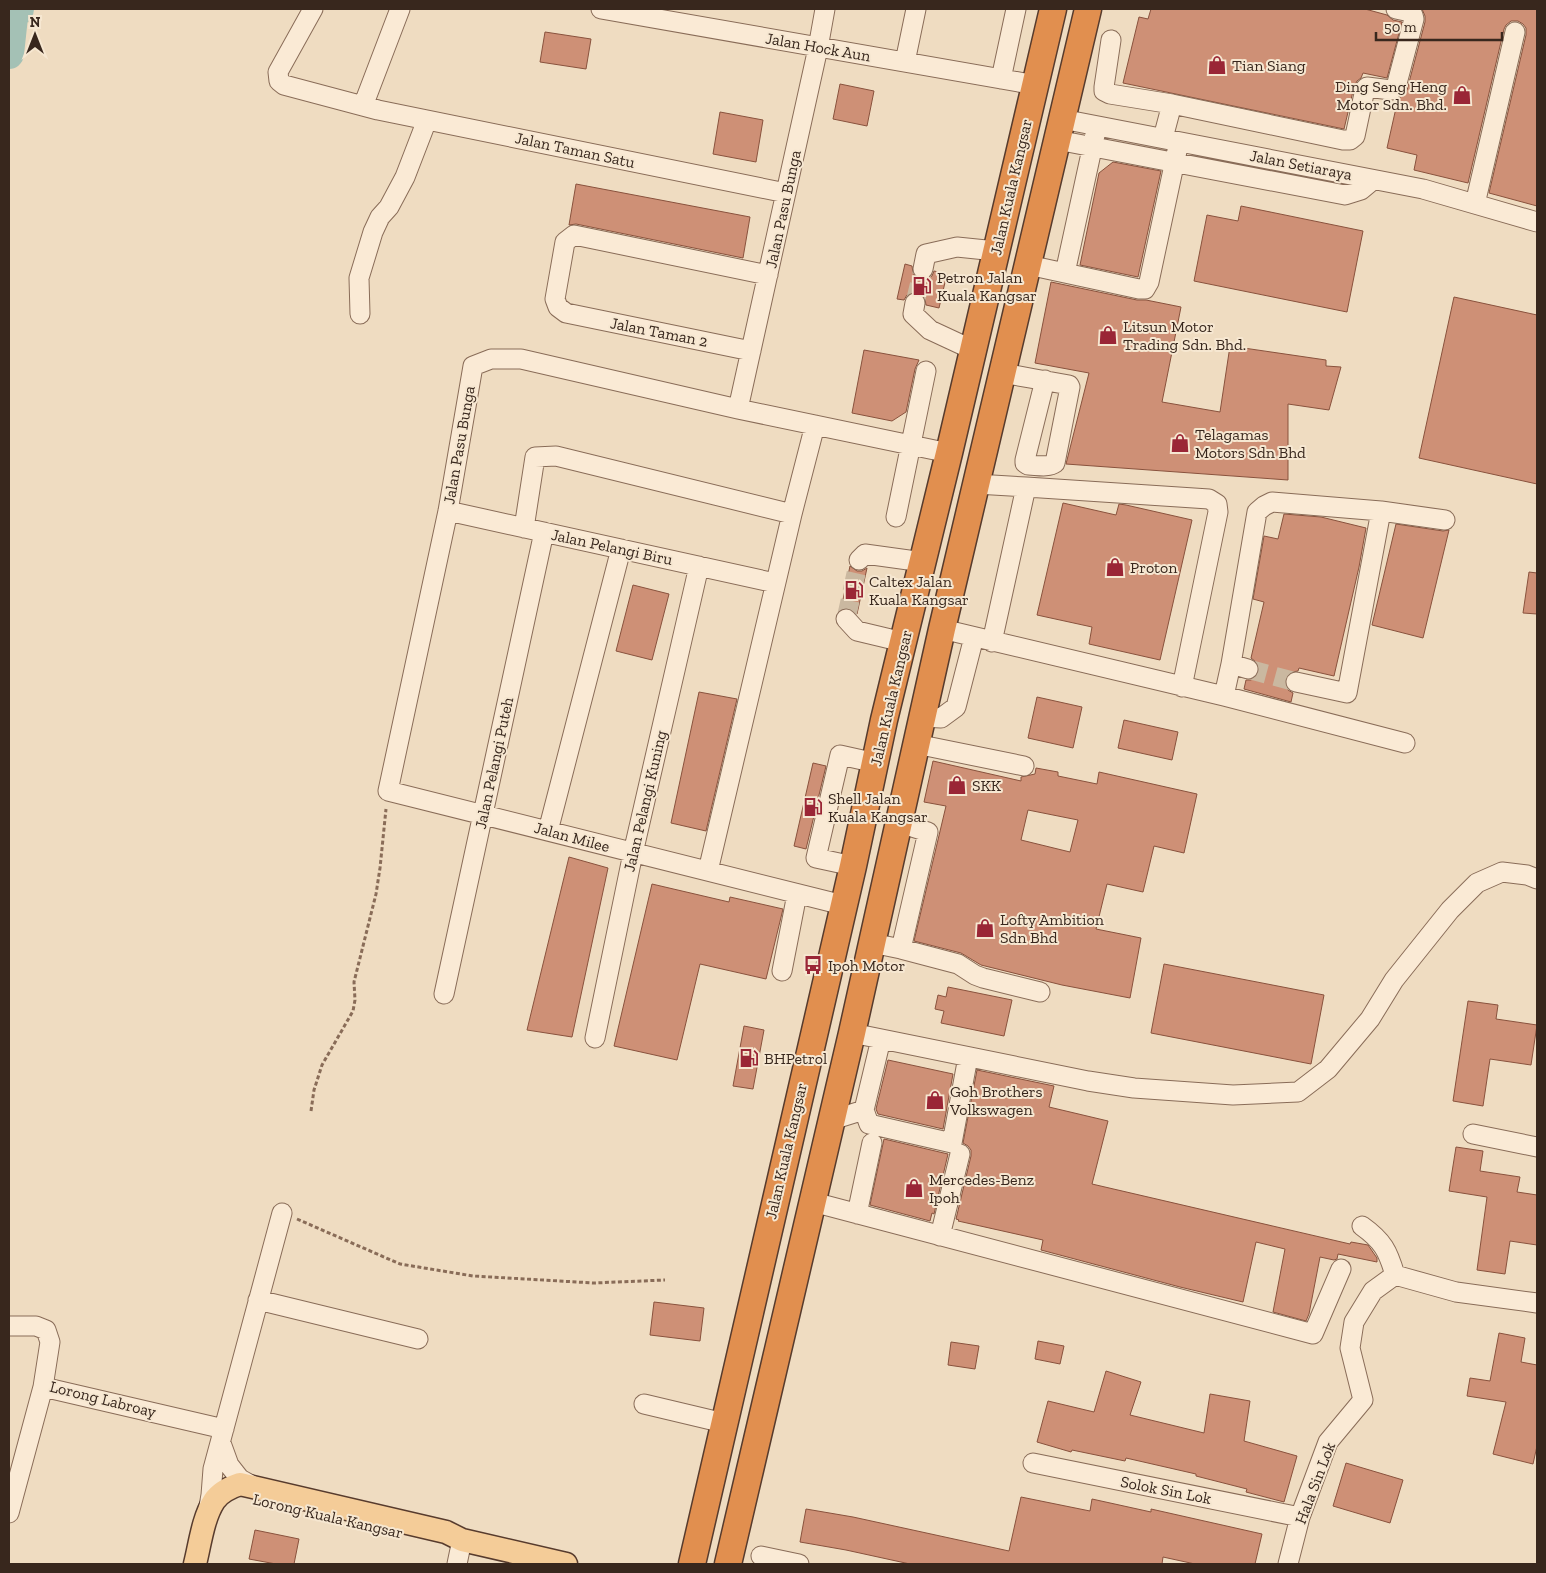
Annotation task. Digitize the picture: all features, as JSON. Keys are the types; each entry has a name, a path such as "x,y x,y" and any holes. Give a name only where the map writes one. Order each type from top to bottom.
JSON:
{"highway":[{"name":"Jalan Kuala Kangsar","path":"692,1564 853,866 884,720 1053,9"},
{"name":"Jalan Kuala Kangsar","path":"728,1564 852,1033 942,629 1088,9"},
{"path":"715,1564 733,1499 740,1483 749,1474"}],"main road":[{"name":"Lorong Kuala Kangsar","path":"195,1564 207,1517 215,1500 230,1488 240,1484 446,1532 462,1540 566,1564"},
{"name":"Lorong Kuala Kangsar","path":"206,1564 220,1514 232,1501 241,1497 261,1499 445,1544 462,1540"}],"street":[{"name":"Jalan Taman Satu","path":"313,9 278,72 279,82 284,85 427,120 786,193"},
{"path":"364,106 400,9"},
{"name":"Jalan Hock Aun","path":"601,9 629,11 818,48 1036,85"},
{"name":"Jalan Pasu Bunga","path":"738,409 825,9"},
{"path":"905,62 916,9"},
{"path":"1001,79 1016,9"},
{"path":"1111,40 1104,87 1104,91 1110,94 1172,104 1350,140 1355,136 1365,89 1373,87 1390,90 1396,86 1414,20 1410,12 1396,9"},
{"path":"1475,204 1516,32"},
{"path":"1028,265 1145,289 1149,282 1174,162 1171,140 1172,104"},
{"path":"360,314 359,278 373,232 405,176 427,120"},
{"path":"1065,273 1097,126"},
{"name":"Jalan Setiaraya","path":"1060,130 1097,126 1171,140 1423,189 1537,222"},
{"path":"1060,130 1092,147 1345,195 1361,190 1373,180"},
{"name":"Jalan Taman 2","path":"751,351 566,313 558,308 555,299 565,242 574,235 768,275"},
{"path":"923,268 926,254 958,247 996,250"},
{"path":"915,303 913,314 930,330 973,350"},
{"name":"Jalan Pasu Bunga","path":"388,791 448,511 473,366 491,359 521,359 738,409 949,453"},
{"path":"896,517 926,371"},
{"path":"1001,379 1043,386"},
{"path":"708,871 775,583 815,425"},
{"path":"524,528 535,457 547,455 792,514"},
{"path":"976,484 1209,499 1218,504 1218,512 1182,687"},
{"path":"992,642 1026,487"},
{"path":"1224,696 1240,667 1257,512 1264,506 1272,502 1381,511 1445,520"},
{"name":"Jalan Pelangi Biru","path":"448,511 775,583"},
{"path":"1296,682 1348,693 1381,511"},
{"name":"Jalan Pelangi Puteh","path":"444,994 544,532"},
{"path":"548,831 621,549"},
{"path":"859,560 866,554 923,562"},
{"name":"Jalan Pelangi Kuning","path":"595,1038 633,853 699,566"},
{"path":"846,619 857,631 903,642"},
{"path":"942,629 1224,696 1405,743"},
{"path":"922,717 941,718 956,707 974,637"},
{"path":"916,744 1024,766"},
{"path":"853,866 816,858 840,755 876,764"},
{"name":"Jalan Milee","path":"388,791 843,905"},
{"path":"899,823 928,832 901,949"},
{"path":"852,1033 1088,1082 1134,1088 1233,1095 1298,1092 1328,1069 1370,1019 1394,980 1444,916 1478,883 1502,872 1527,875 1537,880"},
{"path":"782,971 797,894"},
{"path":"872,944 901,949 958,964 983,978 1040,992"},
{"path":"882,1039 864,1110 869,1124 952,1143 968,1057"},
{"path":"832,1120 864,1110"},
{"path":"1473,1134 1537,1147"},
{"path":"857,1214 872,1143"},
{"path":"940,1236 960,1154"},
{"path":"813,1202 1313,1334 1341,1268"},
{"path":"207,1517 212,1495 213,1469 282,1213"},
{"path":"1362,1226 1377,1237 1389,1256 1395,1275 1456,1292 1537,1302"},
{"name":"Hala Sin Lok","path":"1288,1564 1300,1517 1328,1442 1363,1400 1350,1348 1354,1322 1372,1291 1395,1275"},
{"path":"258,1300 418,1339"},
{"name":"Lorong Labroay","path":"9,1326 36,1326 46,1330 50,1342 43,1387 222,1436"},
{"path":"9,1513 43,1387"},
{"path":"644,1404 724,1423"},
{"path":"222,1436 229,1465 240,1479 255,1487"},
{"name":"Solok Sin Lok","path":"1033,1463 1300,1517"},
{"path":"457,1564 462,1540"},
{"path":"761,1556 799,1564"}],"path":[{"path":"311,1111 314,1090 322,1066 353,1011 356,973 376,894 388,791"},
{"path":"282,1213 400,1264 473,1276 594,1283 665,1280"}],"building":[{"path":"1151,9 1365,9 1387,15 1393,20 1402,22 1387,78 1363,73 1354,87 1344,129 1123,83 1139,17 1148,19"},
{"path":"1422,9 1537,9 1537,206 1489,193 1526,35 1526,28 1518,21 1511,21 1504,29 1468,183 1414,170 1417,155 1387,148 1398,99 1407,90 1425,22"},
{"path":"545,32 591,39 586,69 540,62"},
{"path":"840,84 874,91 867,126 833,119"},
{"path":"720,112 763,120 756,162 713,154"},
{"path":"1113,162 1161,171 1138,277 1080,265 1099,173"},
{"path":"576,184 750,217 743,258 576,224 569,225"},
{"path":"1241,206 1363,231 1347,312 1194,281 1207,215 1238,221"},
{"name":"Petron Jalan Kuala Kangsar","path":"905,264 912,266 913,273 920,280 932,276 934,271 947,274 939,308 926,305 922,294 917,292 907,295 904,300 897,299"},
{"path":"1051,282 1181,307 1162,402 1220,412 1230,346 1326,360 1326,366 1341,367 1329,410 1288,404 1288,480 1066,464 1089,373 1035,363"},
{"path":"1454,297 1537,315 1537,484 1419,458"},
{"path":"864,350 919,360 915,369 906,412 892,421 852,413"},
{"name":"Proton","path":"1063,503 1116,515 1119,504 1192,520 1160,660 1089,644 1092,627 1037,615"},
{"path":"1284,514 1321,517 1366,528 1334,676 1299,668 1298,671 1287,675 1285,685 1293,693 1291,702 1244,689 1246,680 1251,680 1259,672 1259,666 1251,658 1264,602 1253,599 1264,536 1278,539"},
{"path":"1396,524 1443,531 1449,530 1423,638 1372,625"},
{"name":"Caltex Jalan Kuala Kangsar","path":"850,566 857,571 867,568 857,614 849,608 841,609"},
{"path":"1529,572 1537,573 1537,614 1523,613"},
{"path":"633,585 669,594 652,660 616,651"},
{"path":"699,692 737,699 706,831 671,823"},
{"path":"1037,697 1082,707 1073,748 1028,738"},
{"path":"1124,720 1178,732 1172,760 1118,748"},
{"path":"933,761 1021,781 1021,777 1035,774 1036,768 1058,772 1058,776 1097,784 1099,772 1197,794 1184,853 1154,846 1143,892 1107,884 1096,929 1141,938 1130,998 1062,985 981,965 961,953 914,941 946,806 924,802","holes":["1028,810 1078,820 1070,852 1021,840"]},
{"name":"Shell Jalan Kuala Kangsar","path":"813,763 826,766 806,849 794,846"},
{"path":"569,857 608,868 572,1037 527,1030"},
{"path":"652,884 729,902 730,897 783,909 766,979 700,964 677,1060 614,1046"},
{"path":"1164,964 1324,995 1311,1064 1151,1033"},
{"path":"948,987 1012,1000 1004,1036 941,1023 944,1011 935,1009 938,995 946,997"},
{"path":"1468,1001 1498,1005 1496,1019 1537,1025 1531,1065 1490,1059 1483,1106 1453,1101"},
{"name":"BHPetrol","path":"744,1026 764,1030 753,1089 733,1086"},
{"path":"888,1060 953,1074 943,1129 878,1114 876,1109"},
{"path":"977,1070 1054,1086 1049,1107 1108,1121 1092,1184 1350,1244 1351,1242 1368,1245 1377,1258 1377,1262 1338,1254 1337,1259 1334,1260 1320,1257 1306,1321 1273,1312 1285,1249 1256,1242 1243,1302 1041,1250 1043,1240 958,1221 956,1219 971,1156 971,1150 963,1143"},
{"path":"884,1139 948,1154 934,1214 932,1213 930,1221 870,1205"},
{"path":"1456,1147 1483,1151 1480,1171 1520,1177 1517,1192 1537,1195 1537,1245 1510,1241 1505,1274 1477,1270 1487,1197 1449,1191"},
{"path":"654,1302 704,1308 700,1341 650,1335"},
{"path":"1499,1333 1525,1338 1521,1362 1537,1365 1537,1446 1533,1464 1493,1454 1506,1402 1467,1396 1470,1378 1490,1381"},
{"path":"1038,1341 1064,1346 1060,1364 1035,1359"},
{"path":"951,1342 979,1346 975,1369 948,1365"},
{"path":"1106,1371 1141,1382 1130,1415 1204,1433 1210,1394 1250,1401 1244,1441 1297,1456 1284,1502 1246,1492 1247,1489 1196,1476 1196,1474 1126,1458 1125,1461 1072,1450 1071,1452 1037,1442 1048,1401 1094,1412"},
{"path":"1346,1463 1403,1480 1390,1523 1333,1506"},
{"path":"1021,1497 1090,1511 1092,1499 1151,1512 1151,1509 1262,1534 1255,1564 1195,1564 1163,1557 1162,1564 910,1564 800,1542 806,1509 853,1517 1009,1551"},
{"path":"255,1530 299,1539 294,1564 276,1564 249,1559"}],"waterway":[{"path":"9,54 13,17 19,9"}],"tunnel":[{"path":"915,303 923,269"},
{"path":"846,619 859,560"},
{"path":"1248,669 1296,682"}],"place":[{"name":"Tian Siang","path":"1217,65"},
{"name":"Ding Seng Heng Motor Sdn. Bhd.","path":"1462,95"},
{"name":"Petron Jalan Kuala Kangsar","path":"922,286"},
{"name":"Litsun Motor Trading Sdn. Bhd.","path":"1108,335"},
{"name":"Telagamas Motors Sdn Bhd","path":"1180,443"},
{"name":"Proton","path":"1115,567"},
{"name":"Caltex Jalan Kuala Kangsar","path":"854,590"},
{"name":"SKK","path":"957,785"},
{"name":"Shell Jalan Kuala Kangsar","path":"813,807"},
{"name":"Lofty Ambition Sdn Bhd","path":"985,928"},
{"name":"Ipoh Motor","path":"813,965"},
{"name":"BHPetrol","path":"749,1058"},
{"name":"Goh Brothers Volkswagen","path":"935,1100"},
{"name":"Mercedes-Benz Ipoh","path":"914,1188"}]}
